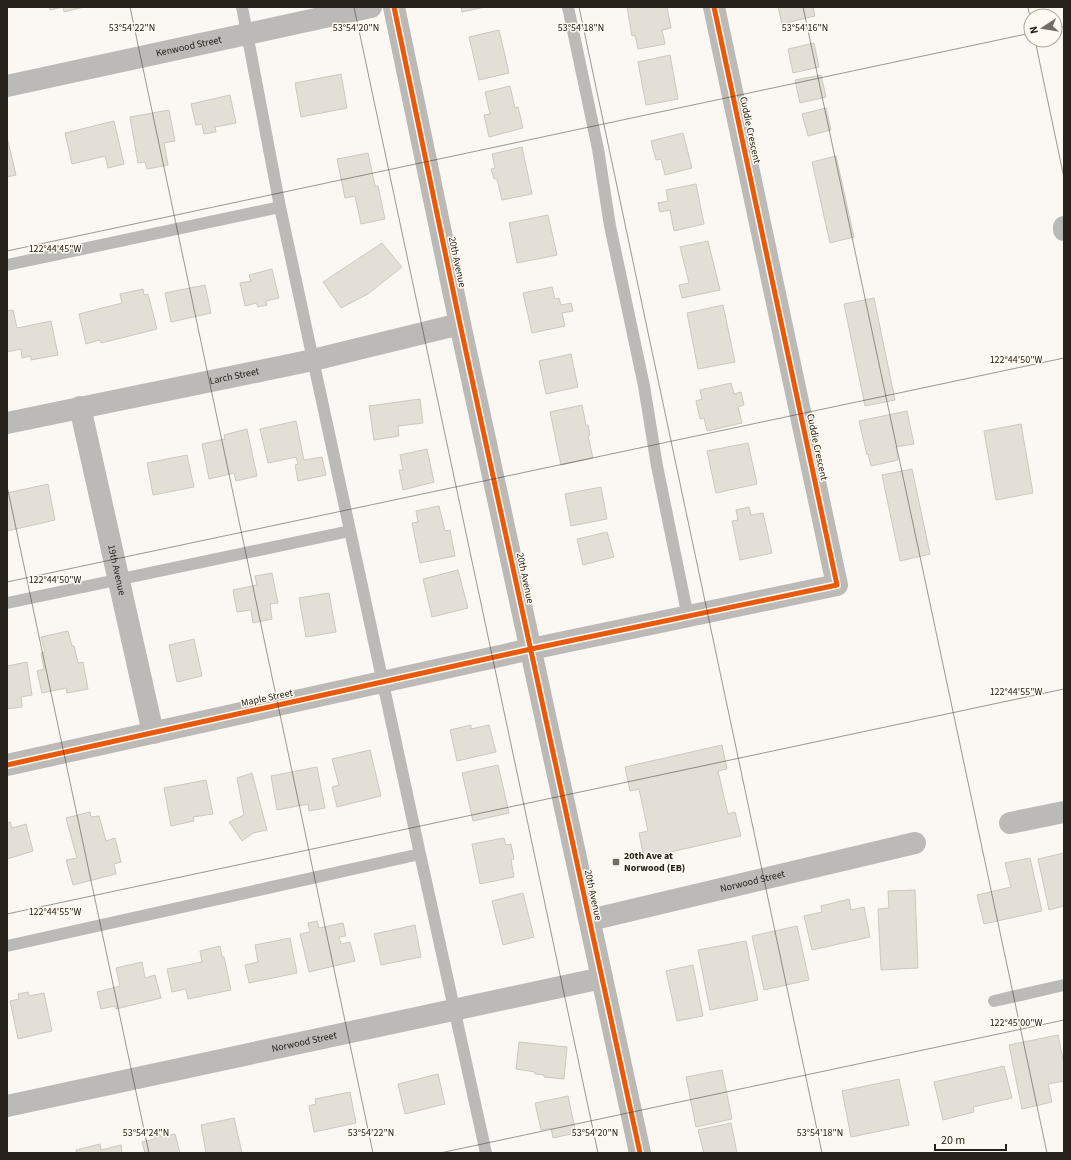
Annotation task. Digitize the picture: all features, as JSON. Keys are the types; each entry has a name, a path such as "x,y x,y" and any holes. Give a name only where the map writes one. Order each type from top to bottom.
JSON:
{"street":[{"name":"Kenwood Street","path":"7,85 371,7"},
{"name":"20th Avenue","path":"394,7 460,324 640,1153"},
{"name":"Cuddie Crescent","path":"531,649 837,585 714,7"},
{"name":"Larch Street","path":"7,423 313,360 460,324"},
{"name":"19th Avenue","path":"80,407 153,733"},
{"name":"Maple Street","path":"7,765 531,649"},
{"path":"1010,823 1064,812"},
{"name":"Norwood Street","path":"590,920 915,843"},
{"name":"Norwood Street","path":"7,1106 602,978"}],"lane":[{"path":"242,7 280,207 486,1153"},
{"path":"568,7 598,148 610,226 644,386 657,466 688,617"},
{"path":"7,265 280,207"},
{"path":"7,603 350,532"},
{"path":"7,946 420,854"},
{"path":"994,1001 1064,985"}],"building":[{"path":"49,7 63,7 50,10"},
{"path":"63,7 84,7 64,12"},
{"path":"461,7 485,7 462,12"},
{"path":"627,7 667,7 671,28 662,30 665,44 638,49 635,35 632,36"},
{"path":"778,7 813,7 815,16 782,24"},
{"path":"499,30 509,73 479,80 469,37"},
{"path":"814,43 819,67 793,73 788,49"},
{"path":"670,55 678,99 646,105 638,62"},
{"path":"341,74 347,108 301,117 295,83"},
{"path":"821,75 826,97 800,103 795,80"},
{"path":"510,86 515,108 518,107 523,128 489,137 484,115 490,114 485,92"},
{"path":"230,95 236,123 215,127 216,132 204,134 202,124 196,125 191,104"},
{"path":"826,108 831,130 808,136 802,114"},
{"path":"169,110 175,141 164,143 168,165 147,169 145,162 138,163 130,117"},
{"path":"114,121 124,164 108,168 105,156 72,164 65,133"},
{"path":"683,133 692,168 665,175 661,159 656,160 651,141"},
{"path":"7,137 16,175 7,177"},
{"path":"522,147 532,194 502,200 497,179 494,179 491,169 495,168 492,154"},
{"path":"368,153 375,186 378,186 385,219 361,224 355,196 345,198 337,159"},
{"path":"836,156 854,237 830,243 812,162"},
{"path":"696,184 704,224 674,231 670,210 660,212 658,203 668,201 666,190"},
{"path":"548,215 557,255 517,263 509,223"},
{"path":"708,241 720,290 682,298 679,285 689,283 680,247"},
{"path":"382,243 402,267 368,294 341,308 323,282"},
{"path":"272,269 279,298 266,301 267,305 258,307 256,303 245,306 240,283 251,281 249,275"},
{"path":"205,285 211,313 171,322 165,293"},
{"path":"552,287 555,299 559,298 561,305 571,303 573,311 562,313 565,326 532,333 523,293"},
{"path":"143,289 144,295 148,294 157,329 101,343 100,340 86,344 79,314 122,303 120,294"},
{"path":"874,298 895,400 865,406 844,304"},
{"path":"723,305 735,362 698,369 687,313"},
{"path":"13,310 17,328 51,321 58,355 31,360 31,356 22,358 21,349 7,352 7,311"},
{"path":"571,354 578,387 546,394 539,361"},
{"path":"731,383 734,394 741,392 744,405 738,407 742,423 707,431 704,418 700,419 696,401 702,399 700,390"},
{"path":"420,399 423,423 398,426 399,436 374,440 369,406"},
{"path":"582,405 586,425 588,425 590,435 588,436 593,458 561,465 550,412"},
{"path":"907,411 914,444 896,447 898,460 871,466 859,421"},
{"path":"296,421 304,460 322,457 326,475 298,481 295,465 298,464 296,457 268,463 260,429"},
{"path":"1021,424 1033,493 996,500 984,431"},
{"path":"247,429 257,476 236,481 234,473 209,479 202,444 225,439 224,435"},
{"path":"748,443 757,484 716,493 707,451"},
{"path":"427,449 434,482 403,490 399,470 403,470 400,455"},
{"path":"187,455 194,487 153,495 147,463"},
{"path":"912,469 930,554 900,561 882,475"},
{"path":"48,484 55,520 7,531 7,493"},
{"path":"601,487 607,519 571,526 565,494"},
{"path":"439,506 445,531 450,530 455,556 420,563 412,523 418,522 416,511"},
{"path":"749,507 751,515 763,513 772,553 740,560 732,521 738,520 736,510"},
{"path":"607,532 614,557 583,565 577,539"},
{"path":"458,570 468,608 432,617 423,579"},
{"path":"272,573 278,603 270,604 272,619 253,623 251,610 237,612 233,590 257,585 255,576"},
{"path":"329,593 336,632 306,637 299,598"},
{"path":"68,631 72,646 74,646 78,663 83,662 88,689 67,693 66,688 42,693 37,671 44,669 41,653 45,652 41,637"},
{"path":"194,639 202,676 177,682 169,645"},
{"path":"27,662 32,695 21,697 22,707 7,709 7,666"},
{"path":"471,725 471,729 489,725 496,752 457,761 450,730"},
{"path":"722,745 727,769 718,771 728,814 735,812 741,836 644,858 639,833 648,831 639,789 630,791 625,767"},
{"path":"370,750 381,796 337,807 332,787 339,785 332,759"},
{"path":"498,765 509,813 473,821 462,773"},
{"path":"317,767 325,808 309,811 308,804 277,810 271,776"},
{"path":"252,773 267,830 253,833 242,841 229,822 244,815 237,778"},
{"path":"206,780 213,814 193,817 194,821 171,826 164,788"},
{"path":"90,812 91,817 99,816 106,841 115,838 121,862 114,864 116,874 73,885 66,860 77,858 66,818"},
{"path":"10,822 12,828 26,824 33,851 7,859 7,823"},
{"path":"504,838 506,845 511,844 514,859 511,860 514,877 480,884 472,844"},
{"path":"1064,853 1064,906 1049,910 1038,859"},
{"path":"1030,858 1042,911 984,924 977,895 1011,887 1005,863"},
{"path":"915,890 918,968 881,970 878,909 889,908 888,891"},
{"path":"523,893 534,937 503,945 492,901"},
{"path":"849,899 851,910 864,907 870,937 812,950 804,916 822,912 821,906"},
{"path":"317,921 319,928 343,923 346,936 339,937 341,944 350,942 355,961 309,972 300,934 310,932 308,923"},
{"path":"415,925 421,957 381,965 374,934"},
{"path":"797,926 809,980 764,990 752,936"},
{"path":"290,938 297,973 249,983 245,965 258,962 255,945"},
{"path":"746,941 758,1000 710,1010 698,950"},
{"path":"220,946 222,957 224,957 231,990 188,999 186,989 172,992 167,969 202,962 200,951"},
{"path":"142,962 145,978 155,975 161,998 116,1009 115,1006 101,1009 97,992 120,986 116,968"},
{"path":"693,965 703,1016 677,1021 666,971"},
{"path":"28,992 29,996 44,993 52,1031 18,1039 10,1001 19,999 18,994"},
{"path":"1058,1035 1064,1064 1064,1081 1048,1084 1052,1102 1022,1109 1009,1045"},
{"path":"519,1042 567,1047 564,1079 544,1077 544,1075 535,1074 535,1072 516,1069"},
{"path":"1004,1066 1012,1098 973,1107 974,1112 943,1120 934,1082"},
{"path":"722,1070 732,1119 696,1127 686,1077"},
{"path":"438,1074 445,1104 405,1114 398,1084"},
{"path":"899,1079 909,1125 851,1137 842,1091"},
{"path":"350,1092 356,1123 314,1132 309,1106 316,1104 315,1099"},
{"path":"568,1096 576,1133 553,1138 551,1128 541,1130 535,1103"},
{"path":"234,1118 242,1153 206,1153 201,1125"},
{"path":"731,1123 737,1153 704,1153 698,1130"},
{"path":"159,1133 161,1137 175,1134 180,1153 145,1153 142,1142 155,1139 153,1135"},
{"path":"100,1144 101,1150 121,1145 122,1153 77,1153 76,1150"}],"cycle path":[{"path":"394,7 460,324 640,1153"},
{"path":"7,765 531,649 837,585 714,7"}],"place":[{"name":"20th Ave at Norwood (EB)","path":"616,862"}]}
